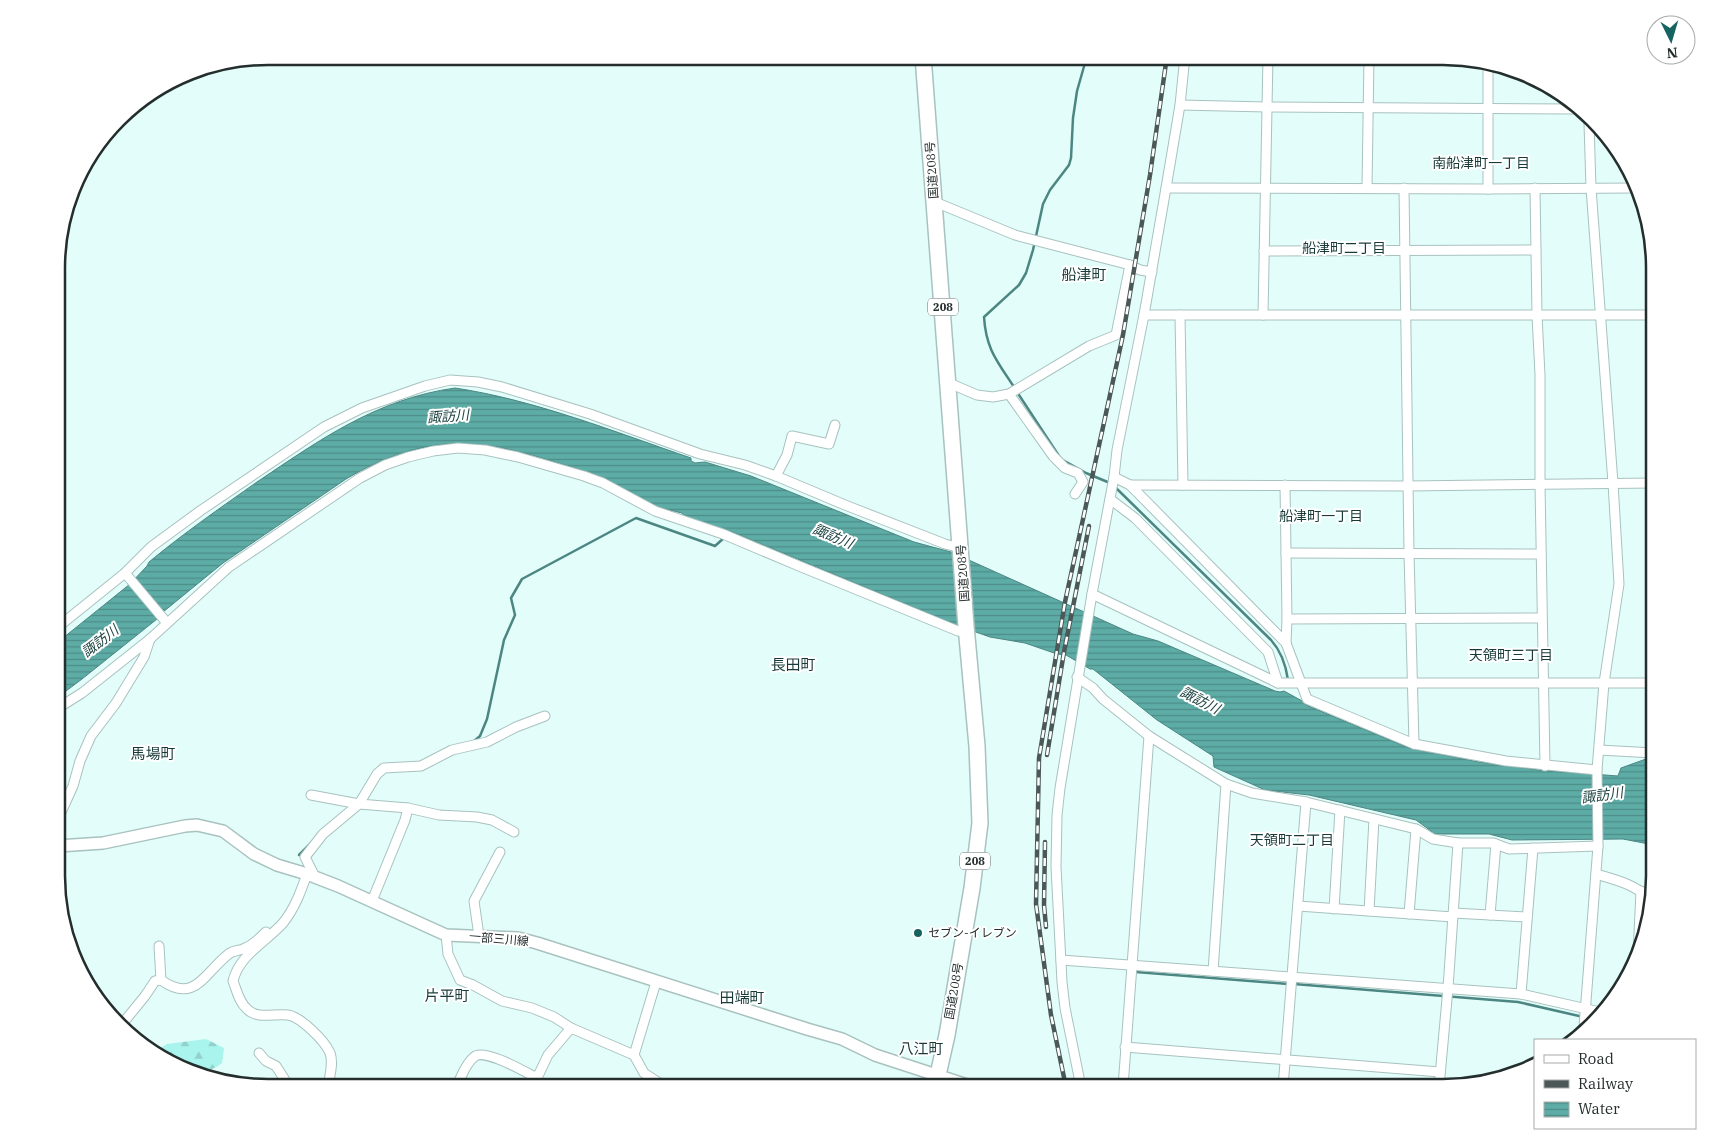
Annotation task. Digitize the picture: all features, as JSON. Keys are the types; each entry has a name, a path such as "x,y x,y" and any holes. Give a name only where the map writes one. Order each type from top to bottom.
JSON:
{"highway":[{"name":"国道208号","path":"924,65 977,746 980,823 972,888 937,1079"}],"main road":[{"name":"一部三川線","path":"65,846 103,843 164,829 197,825 223,831 254,854 277,865 311,875 446,935 518,938 537,943 842,1039 929,1079"}],"street":[{"path":"1080,1079 1065,1008 1056,867 1057,815 1077,677 1114,477 1126,400 1152,272 1180,105 1184,65"},
{"path":"1263,315 1268,65"},
{"path":"1367,188 1369,65"},
{"path":"1488,70 1488,189"},
{"path":"1180,105 1570,109"},
{"path":"1585,1022 1596,874 1597,771 1604,683 1618,584 1613,483 1591,188 1589,126"},
{"path":"1166,188 1630,188"},
{"path":"1404,188 1410,619 1414,744"},
{"path":"1535,188 1540,375 1544,766"},
{"path":"934,202 1015,235 1152,272"},
{"path":"1264,251 1536,250"},
{"path":"949,383 977,395 993,397 1009,394 1090,346 1116,335 1130,265"},
{"path":"1144,315 1646,315"},
{"path":"1180,315 1183,485"},
{"path":"65,621 124,573 151,547 200,511 324,427 362,408 425,386 450,380 478,382 502,388 590,414 700,454 745,465 961,552"},
{"path":"1009,394 1053,456 1065,468 1078,473 1083,482 1075,494"},
{"path":"776,476 787,455 792,436 829,444 835,425"},
{"path":"65,704 82,693 150,638 229,567 360,478 385,465 408,457 458,448 485,450 518,457 584,476 603,483 655,511 723,534 958,630 967,629"},
{"path":"1114,477 1130,485 1286,643 1307,699 1398,739 1414,744 1506,761 1597,771"},
{"path":"1130,485 1408,486 1646,483"},
{"path":"1286,485 1286,643"},
{"path":"1110,499 1134,518 1268,652 1278,683"},
{"path":"1286,553 1541,554"},
{"path":"124,573 167,623"},
{"path":"1092,594 1278,683 1646,683"},
{"path":"1287,619 1542,618"},
{"path":"65,804 90,736 116,703 144,657 150,638"},
{"path":"1077,677 1093,688 1103,699 1149,736 1226,784 1252,793 1306,802 1374,818 1416,829 1433,839 1458,843 1496,844 1509,849 1597,843"},
{"path":"329,1079 330,1053 309,1028 290,1015 263,1016 256,1015 247,1010 239,998 233,982 240,963 271,935 288,915 311,875 305,857 323,834 359,804 376,774 384,768 421,766 446,753 487,742 516,727 545,716"},
{"path":"1123,1079 1149,736"},
{"path":"1600,750 1646,753"},
{"path":"1214,971 1226,784"},
{"path":"311,795 359,804 408,808 439,815 477,817 492,820 514,832"},
{"path":"1283,1079 1306,802"},
{"path":"372,901 405,820 408,808"},
{"path":"1334,909 1340,810"},
{"path":"1369,911 1374,818"},
{"path":"1409,914 1416,829"},
{"path":"1440,1079 1458,843"},
{"path":"1490,915 1496,844"},
{"path":"1521,994 1533,848"},
{"path":"479,936 474,901 500,852"},
{"path":"1596,874 1628,883 1645,894"},
{"path":"1640,925 1642,891"},
{"path":"1298,906 1409,914 1527,917"},
{"path":"125,1021 155,981 161,980 180,990 189,988 201,982 232,952 251,945 281,918 288,915"},
{"path":"446,935 448,954 460,980 502,1001 532,1008 554,1017 571,1028 634,1055 644,1073 653,1079"},
{"path":"160,946 161,980"},
{"path":"1061,960 1521,994 1595,1011"},
{"path":"634,1055 656,982"},
{"path":"460,1079 467,1065 474,1056 479,1054 502,1060 533,1076 538,1076 548,1055 571,1028"},
{"path":"1125,1047 1440,1072"},
{"path":"259,1053 266,1061 276,1066 284,1079"}],"green space":[{"path":"206,1039 224,1048 222,1063 210,1070 190,1064 160,1048 167,1044"}],"water":[{"name":"諏訪川","path":"455,388 515,400 691,458 691,461 695,463 705,462 751,476 914,542 951,552 1133,634 1158,641 1275,691 1284,691 1306,705 1409,748 1479,762 1539,770 1618,776 1621,768 1646,759 1646,843 1623,839 1512,840 1489,834 1435,834 1416,820 1309,795 1265,790 1214,767 1213,756 1157,720 1093,669 1066,655 1057,654 1025,643 990,637 956,625 730,531 727,532 726,530 686,519 682,513 661,508 635,498 610,481 588,472 521,452 480,445 437,445 405,452 390,457 346,479 223,563 157,619 65,692 65,636 130,584 149,562 216,511 327,436 375,411 427,393"}],"waterway":[{"path":"1014,387 993,354 987,338 984,317 1019,285 1026,273 1043,204 1050,190 1069,165 1071,158 1073,118 1077,91 1084,65"},
{"path":"1017,392 1061,459 1086,473 1110,483"},
{"path":"1114,486 1271,640 1278,649 1288,680"},
{"path":"473,742 480,736 487,719 504,640 515,615 511,598 522,579 636,518 715,546 725,537"},
{"path":"299,855 312,842"},
{"path":"1136,972 1288,984"},
{"path":"1294,984 1518,1002 1589,1018"}],"railway":[{"path":"1064,1079 1051,1015 1036,904 1039,758 1065,602 1123,335 1150,175 1166,65"},
{"path":"1047,755 1064,652 1089,526"},
{"path":"1045,842 1044,905 1046,927"}],"place":[{"name":"セブン-イレブン","path":"918,933"}],"district":[{"name":"南船津町一丁目","path":"1481,163"},
{"name":"船津町二丁目","path":"1344,248"},
{"name":"船津町","path":"1084,275"},
{"name":"船津町一丁目","path":"1321,516"},
{"name":"天領町三丁目","path":"1511,655"},
{"name":"長田町","path":"793,665"},
{"name":"馬場町","path":"153,754"},
{"name":"天領町二丁目","path":"1292,840"},
{"name":"片平町","path":"447,996"},
{"name":"田端町","path":"742,998"},
{"name":"八江町","path":"921,1049"}]}
